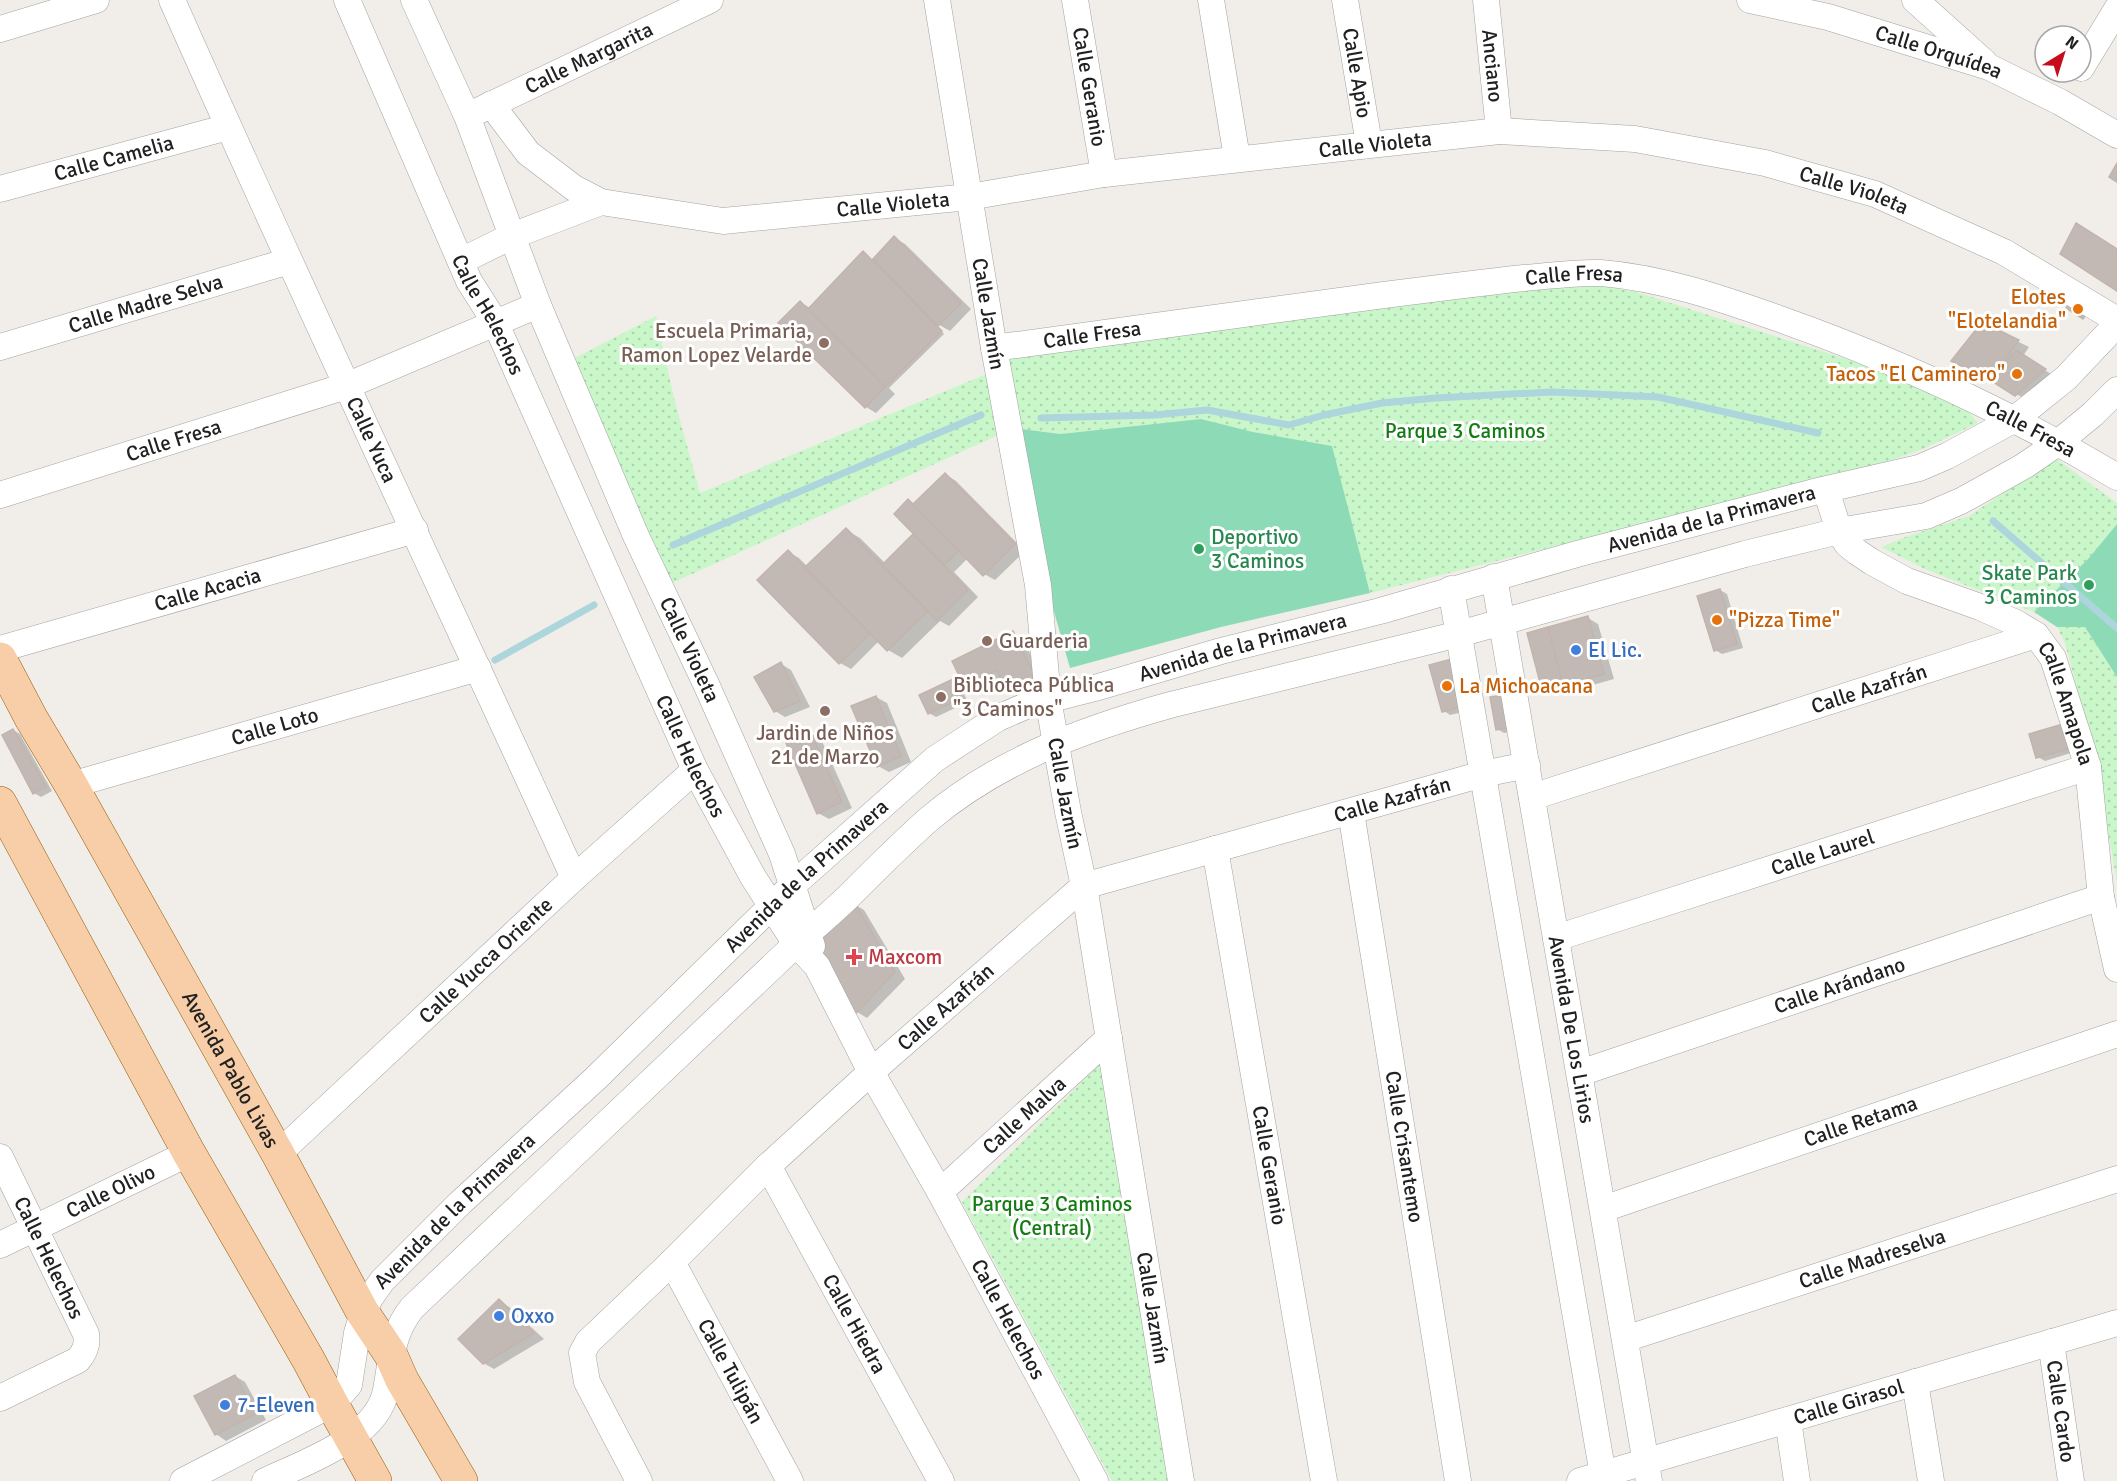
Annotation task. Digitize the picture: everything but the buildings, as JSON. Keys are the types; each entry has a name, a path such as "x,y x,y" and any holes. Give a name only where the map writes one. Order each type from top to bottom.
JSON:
{"main road":[{"name":"Avenida Pablo Livas","path":"0,659 31,718 71,785 278,1155 363,1313 391,1355 402,1380 461,1481"},
{"path":"0,803 189,1153 308,1359 375,1481"}],"street":[{"path":"0,28 96,0"},
{"name":"Calle Yuca","path":"172,0 346,386 415,530 574,878"},
{"name":"Calle Helechos","path":"347,0 470,281 495,322 695,770 753,877 772,906 803,938 871,1072 940,1192 1095,1481"},
{"name":"Calle Violeta","path":"414,0 467,116 538,305 654,579 706,684 782,854 794,884 803,938"},
{"name":"Calle Margarita","path":"467,116 710,0"},
{"name":"Calle Jazmín","path":"937,0 994,348 1038,585 1048,699 1068,813 1084,886 1181,1481"},
{"name":"Calle Geranio","path":"1075,0 1104,174"},
{"path":"1211,0 1237,158"},
{"name":"Calle Apio","path":"1345,0 1369,144"},
{"name":"Anciano","path":"1486,0 1499,131"},
{"name":"Calle Orquídea","path":"1750,0 1828,17 1989,67 2060,102 2117,135"},
{"path":"1915,0 1989,67"},
{"path":"2093,48 2117,9"},
{"path":"2060,102 2071,84"},
{"name":"Calle Violeta","path":"491,104 528,153 574,188 601,202 723,222 969,196 1104,174 1237,158 1499,131 1635,139 1765,163 1875,194 2004,252 2117,322"},
{"name":"Calle Camelia","path":"0,189 228,127"},
{"path":"461,261 512,236 601,202"},
{"name":"Calle Madre Selva","path":"0,347 289,261"},
{"name":"Calle Fresa","path":"994,348 1482,282 1577,273 1602,273 1641,279 1721,298 1856,347 2015,419 2117,477"},
{"name":"Calle Fresa","path":"0,495 346,386 538,305"},
{"name":"Avenida de la Primavera","path":"332,1404 345,1392 351,1378 357,1333 363,1313 382,1281 460,1203 595,1079 794,884 935,759 998,718 1048,699 1221,651 1380,610 1494,577 1919,468 1947,456 2015,419 2066,378 2117,322"},
{"name":"Avenida de la Primavera","path":"266,1481 340,1445 367,1424 382,1403 386,1392 391,1355 402,1321 412,1308 930,818 994,774 1057,742 1126,717 1459,634 1745,554 1839,531 1926,516 1960,501 2015,471 2059,442 2117,390"},
{"name":"Calle Amapola","path":"1826,490 1839,531 1847,544 1857,552 1907,581 1980,606 2036,635 2053,658 2088,767 2101,897 2117,963"},
{"name":"Calle Acacia","path":"0,649 415,530"},
{"name":"Avenida De Los Lirios","path":"1494,577 1647,1471"},
{"path":"1451,589 1483,774 1595,1479"},
{"name":"Calle Azafrán","path":"1532,797 2036,635"},
{"name":"Calle Loto","path":"71,785 478,668"},
{"name":"Calle Azafrán","path":"639,1481 587,1382 582,1353 595,1334 672,1262 768,1166 871,1072 1084,886 1483,774 1527,765"},
{"name":"Calle Laurel","path":"1556,938 2088,767"},
{"name":"Calle Yucca Oriente","path":"278,1155 574,878 695,770"},
{"name":"Calle Crisantemo","path":"1351,812 1458,1481"},
{"name":"Calle Geranio","path":"1215,849 1324,1481"},
{"name":"Calle Arándano","path":"1580,1073 2101,897"},
{"name":"Calle Retama","path":"1603,1209 2117,1035"},
{"name":"Calle Malva","path":"940,1192 1109,1038"},
{"name":"Calle Olivo","path":"0,1245 189,1153"},
{"name":"Calle Helechos","path":"0,1157 36,1228 88,1341 86,1349 78,1360 0,1398"},
{"name":"Calle Hiedra","path":"768,1166 941,1481"},
{"name":"Calle Madreselva","path":"1625,1339 2117,1179"},
{"name":"Calle Tulipán","path":"672,1262 790,1481"},
{"name":"Calle Girasol","path":"1595,1479 1647,1471 1788,1420 2117,1323"},
{"name":"Calle Cardo","path":"2050,1342 2071,1481"},
{"path":"1915,1382 1931,1481"},
{"path":"183,1481 332,1404"},
{"path":"1788,1420 1797,1481"}],"green space":[{"name":"Parque 3 Caminos","path":"1565,283 1599,285 1633,291 1856,362 1939,394 1969,412 1978,423 1923,449 1845,473 1370,593 1331,446 1253,432 1201,419 1060,434 1014,428 670,584 565,363 656,316 674,398 700,493 996,370 1007,353"},
{"name":"Deportivo 3 Caminos","path":"1201,419 1253,432 1332,446 1370,593 1221,627 1070,668 1049,594 1014,428 1060,434"},
{"path":"2055,458 2117,503 2117,524 2089,558 2034,612 1927,570 1881,547 1969,516"},
{"name":"Skate Park 3 Caminos","path":"2117,524 2117,677 2085,627 2057,627 2034,612 2089,558"},
{"path":"2057,627 2085,627 2117,677 2117,882 2094,753 2065,643"},
{"name":"Parque 3 Caminos (Central)","path":"1100,1064 1170,1481 1112,1481 962,1202"}],"waterway":[{"path":"1041,418 1155,415 1207,410 1289,425 1382,403 1552,392 1658,397 1818,433"},
{"path":"673,545 981,415"},
{"path":"1993,521 2117,628"},
{"path":"495,660 594,605"}],"place":[{"name":"Elotes \"Elotelandia\"","path":"2078,309"},
{"name":"Escuela Primaria, Ramon Lopez Velarde","path":"824,343"},
{"name":"Tacos \"El Caminero\"","path":"2017,374"},
{"name":"Deportivo 3 Caminos","path":"1199,549"},
{"name":"Skate Park 3 Caminos","path":"2089,585"},
{"name":"\"Pizza Time\"","path":"1717,620"},
{"name":"Guarderia","path":"987,641"},
{"name":"El Lic.","path":"1576,650"},
{"name":"La Michoacana","path":"1447,686"},
{"name":"Biblioteca Pública \"3 Caminos\"","path":"941,697"},
{"name":"Jardin de Niños 21 de Marzo","path":"825,711"},
{"name":"Maxcom","path":"854,957"},
{"name":"Oxxo","path":"499,1316"},
{"name":"7-Eleven","path":"225,1405"}]}
